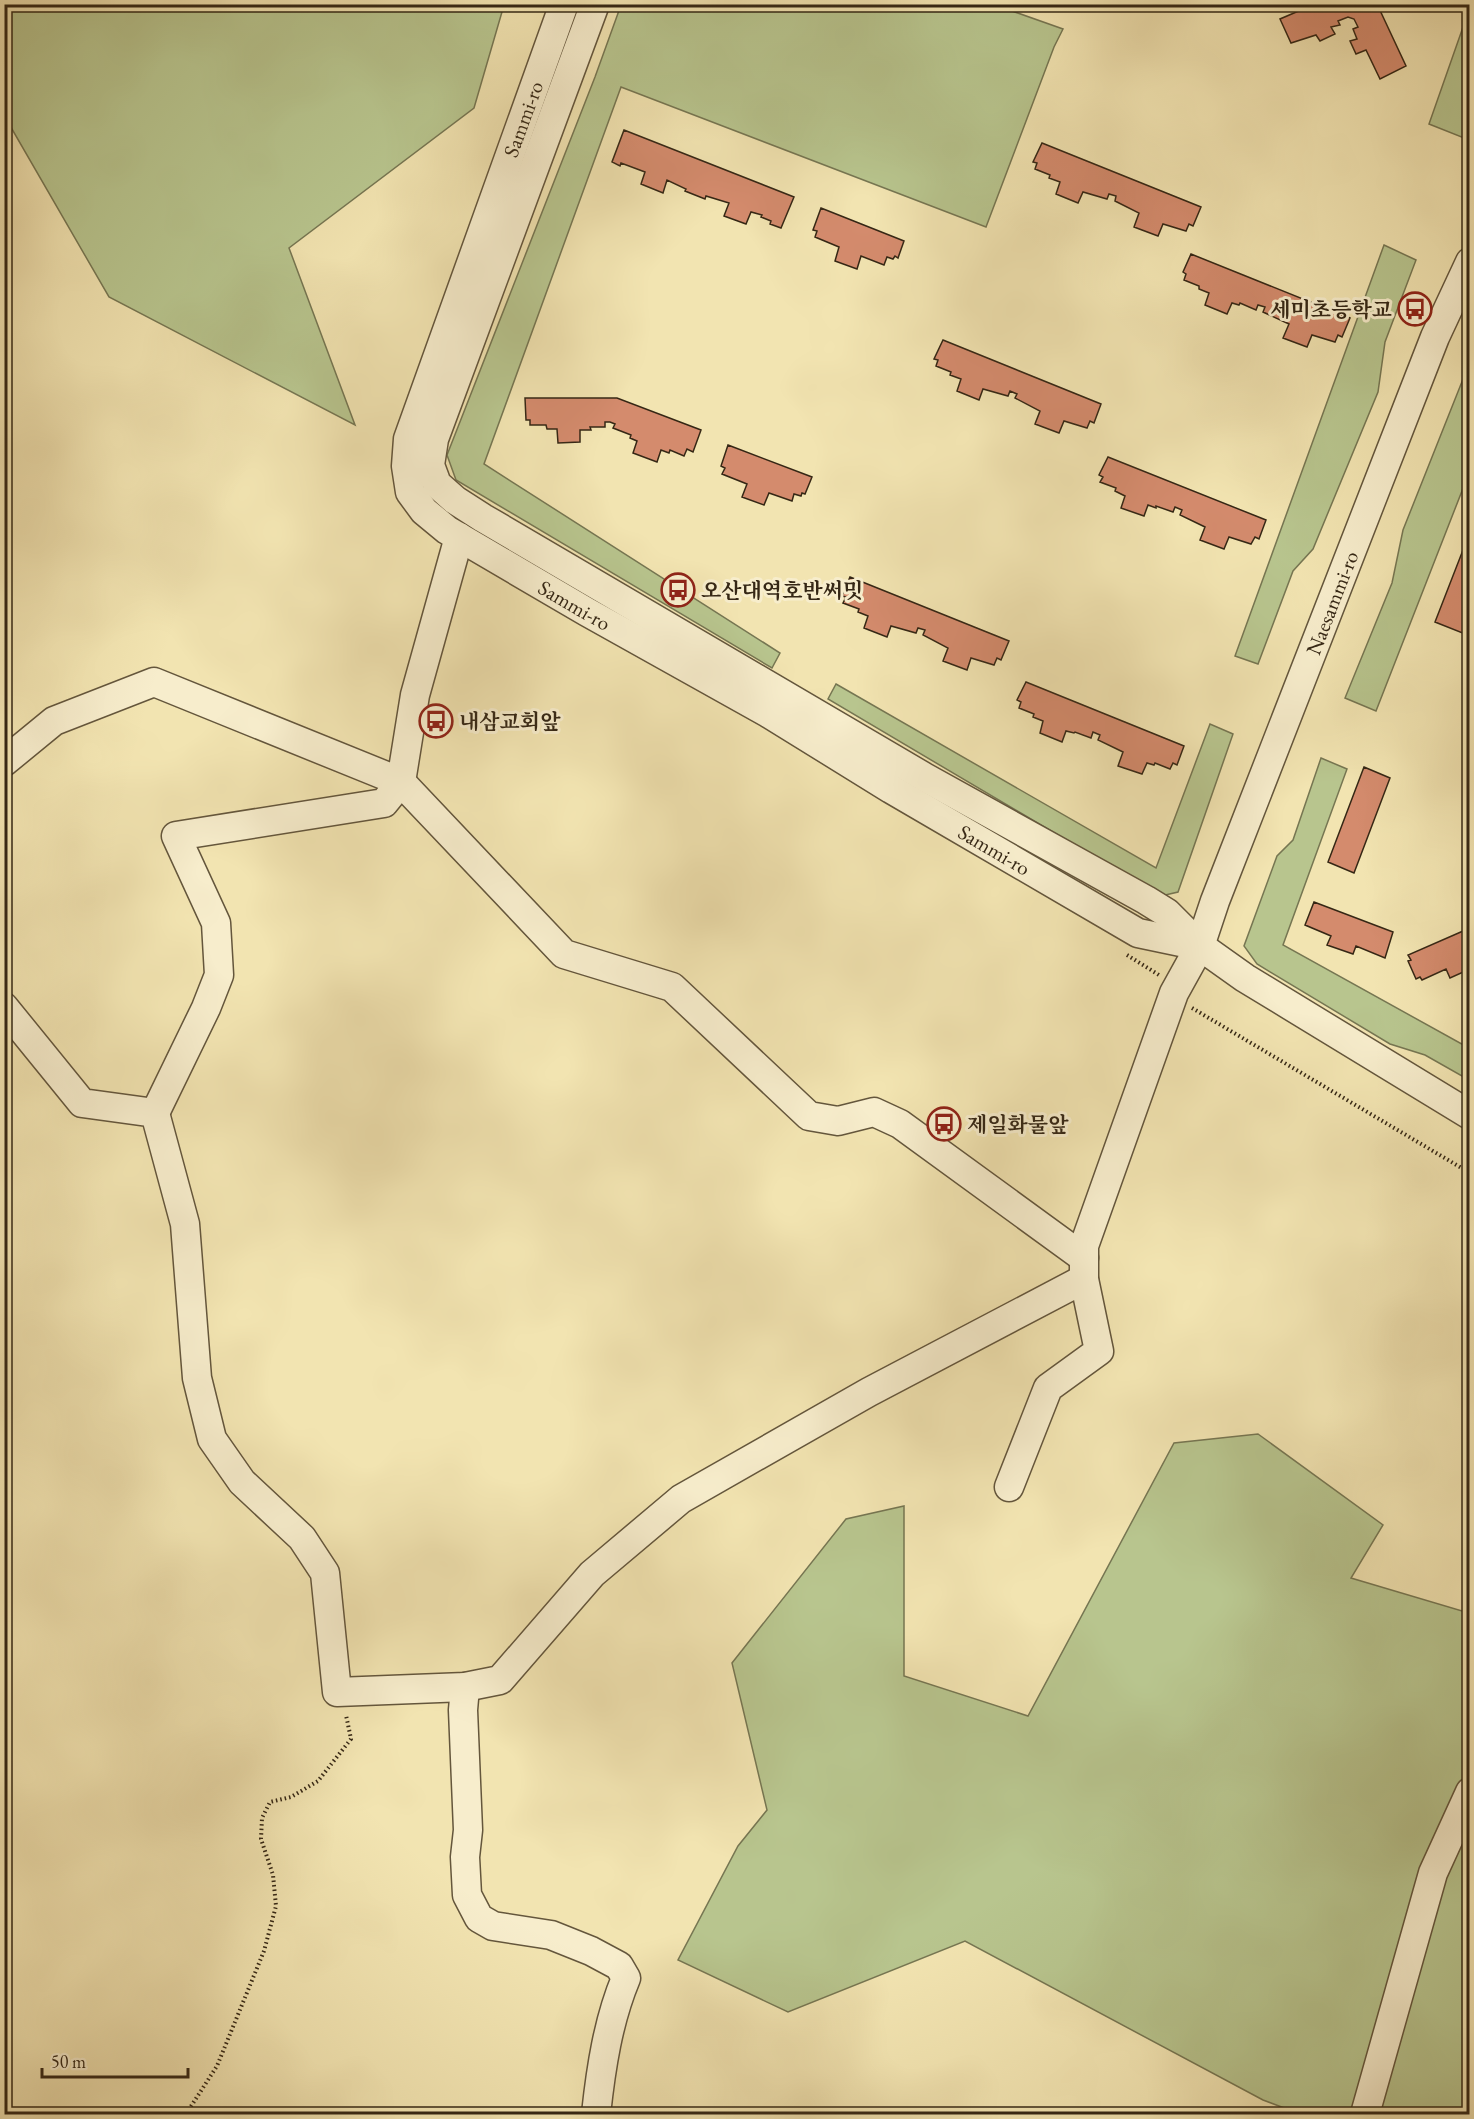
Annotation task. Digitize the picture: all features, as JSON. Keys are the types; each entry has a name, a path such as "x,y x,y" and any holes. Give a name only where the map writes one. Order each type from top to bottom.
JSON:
{"street":[{"name":"Sammi-ro","path":"564,4 408,439 406,465 410,492 424,511 459,537 587,612 768,713 901,795 1138,933 1200,946"},
{"name":"Sammi-ro","path":"595,4 434,439 430,465 437,483 455,500 483,518 632,607 926,778 1146,900 1167,913 1200,946 1245,978 1470,1114"},
{"name":"Naesammi-ro","path":"1084,1268 1084,1246 1174,993 1200,946 1228,868 1435,337 1470,262"},
{"path":"459,537 415,696 400,782 384,803 176,836 216,923 219,975 206,1008 155,1113 185,1224 197,1378 212,1439 242,1482 302,1538 325,1573 337,1692 465,1687 500,1680 592,1574 681,1499 1084,1268"},
{"path":"4,762 54,721 154,682 400,782 564,954 672,987 809,1116 838,1121 874,1112 900,1124 1084,1268 1099,1351 1048,1388 1009,1487"},
{"path":"4,1007 82,1103 155,1113"},
{"path":"465,1687 463,1710 468,1830 465,1857 467,1895 479,1918 493,1926 551,1935 591,1951 619,1965 626,1978 619,1994 602,2064 596,2115"},
{"path":"1365,2115 1433,1873 1470,1792"}],"path":[{"path":"1465,198 1470,184"},
{"path":"1126,955 1157,973 1182,1002 1470,1173"},
{"path":"186,2115 217,2066 264,1951 276,1906 273,1875 261,1839 262,1818 270,1802 291,1797 318,1781 351,1739 337,1692"}],"green space":[{"path":"4,5 504,5 474,108 289,248 355,425 109,297 5,117"},
{"path":"621,5 995,5 1063,29 1054,47 986,227 621,87 484,464 780,653 772,668 456,480 447,455"},
{"path":"1469,10 1469,140 1429,124"},
{"path":"1384,245 1416,260 1385,342 1378,392 1313,549 1293,571 1258,664 1235,656"},
{"path":"1469,364 1469,473 1376,711 1345,698 1392,583 1403,530"},
{"path":"836,684 1156,868 1210,724 1233,734 1178,892 1161,896 828,699"},
{"path":"1321,758 1347,769 1283,945 1469,1048 1469,1080 1425,1055 1390,1044 1257,964 1244,946 1277,856 1293,840"},
{"path":"1258,1434 1383,1525 1351,1578 1469,1613 1469,2114 1300,2114 1263,2100 965,1941 788,2012 678,1960 738,1846 767,1810 732,1663 846,1519 904,1506 904,1676 1028,1716 1174,1443"}],"building":[{"path":"1315,4 1377,4 1406,66 1380,79 1366,50 1356,54 1350,41 1357,39 1353,29 1358,27 1354,19 1348,17 1338,21 1340,25 1331,27 1335,34 1320,41 1316,35 1291,43 1280,19"},
{"path":"624,130 794,197 781,228 770,224 771,221 761,217 762,215 751,212 746,224 724,216 729,203 706,196 705,199 667,180 663,193 641,184 645,172 612,162"},
{"path":"1042,143 1201,207 1193,226 1189,224 1186,231 1163,224 1158,236 1134,227 1139,213 1115,201 1116,196 1109,194 1107,199 1083,192 1078,203 1056,194 1060,182 1035,169 1037,163 1033,162"},
{"path":"821,208 904,241 898,258 887,257 884,265 861,256 857,269 835,261 839,247 815,237 817,231 813,230"},
{"path":"1191,254 1350,318 1342,337 1338,335 1335,342 1312,335 1307,347 1283,338 1289,324 1263,312 1265,307 1258,305 1256,310 1240,303 1239,305 1232,303 1227,314 1205,305 1209,293 1184,280 1186,274 1183,272"},
{"path":"943,340 1101,404 1094,423 1090,421 1087,428 1064,421 1059,433 1035,424 1040,411 1015,398 1017,394 1010,391 1008,396 983,389 979,400 957,391 961,379 936,366 938,360 934,359"},
{"path":"525,398 617,398 701,430 693,452 687,449 684,456 670,450 669,453 661,450 657,462 633,453 637,441 630,438 631,435 613,428 615,424 610,422 605,422 605,427 580,430 580,442 558,443 557,429 547,429 546,425 530,425 530,420 526,420"},
{"path":"728,445 812,477 805,494 802,493 801,496 794,494 792,501 769,493 764,505 742,497 747,484 722,474 725,468 721,466"},
{"path":"1108,457 1266,520 1259,539 1255,537 1251,544 1229,537 1224,549 1200,540 1205,527 1180,515 1182,510 1175,507 1173,512 1148,505 1144,516 1121,508 1125,496 1115,491 1116,488 1100,482 1103,477 1099,475"},
{"path":"1470,532 1470,636 1435,622"},
{"path":"850,577 1009,641 1001,660 997,658 994,665 971,658 967,670 943,661 948,648 923,635 925,630 918,628 916,633 891,626 887,637 864,628 868,616 858,612 859,609 843,603 846,597 842,596"},
{"path":"1026,682 1184,746 1177,765 1173,763 1170,769 1155,763 1154,765 1147,763 1142,774 1118,766 1123,752 1098,740 1100,735 1093,732 1091,738 1066,731 1062,742 1040,733 1043,721 1033,717 1034,714 1019,708 1021,702 1017,700"},
{"path":"1364,767 1390,778 1354,873 1328,862"},
{"path":"1314,902 1393,932 1385,958 1356,946 1353,954 1327,945 1331,936 1305,925"},
{"path":"1470,928 1470,969 1450,978 1446,969 1422,980 1420,977 1416,979 1408,961 1411,960 1408,955"}],"place":[{"name":"세미초등학교","path":"1415,309"},
{"name":"오산대역호반써밋","path":"678,590"},
{"name":"내삼교회앞","path":"436,721"},
{"name":"제일화물앞","path":"944,1124"}]}
